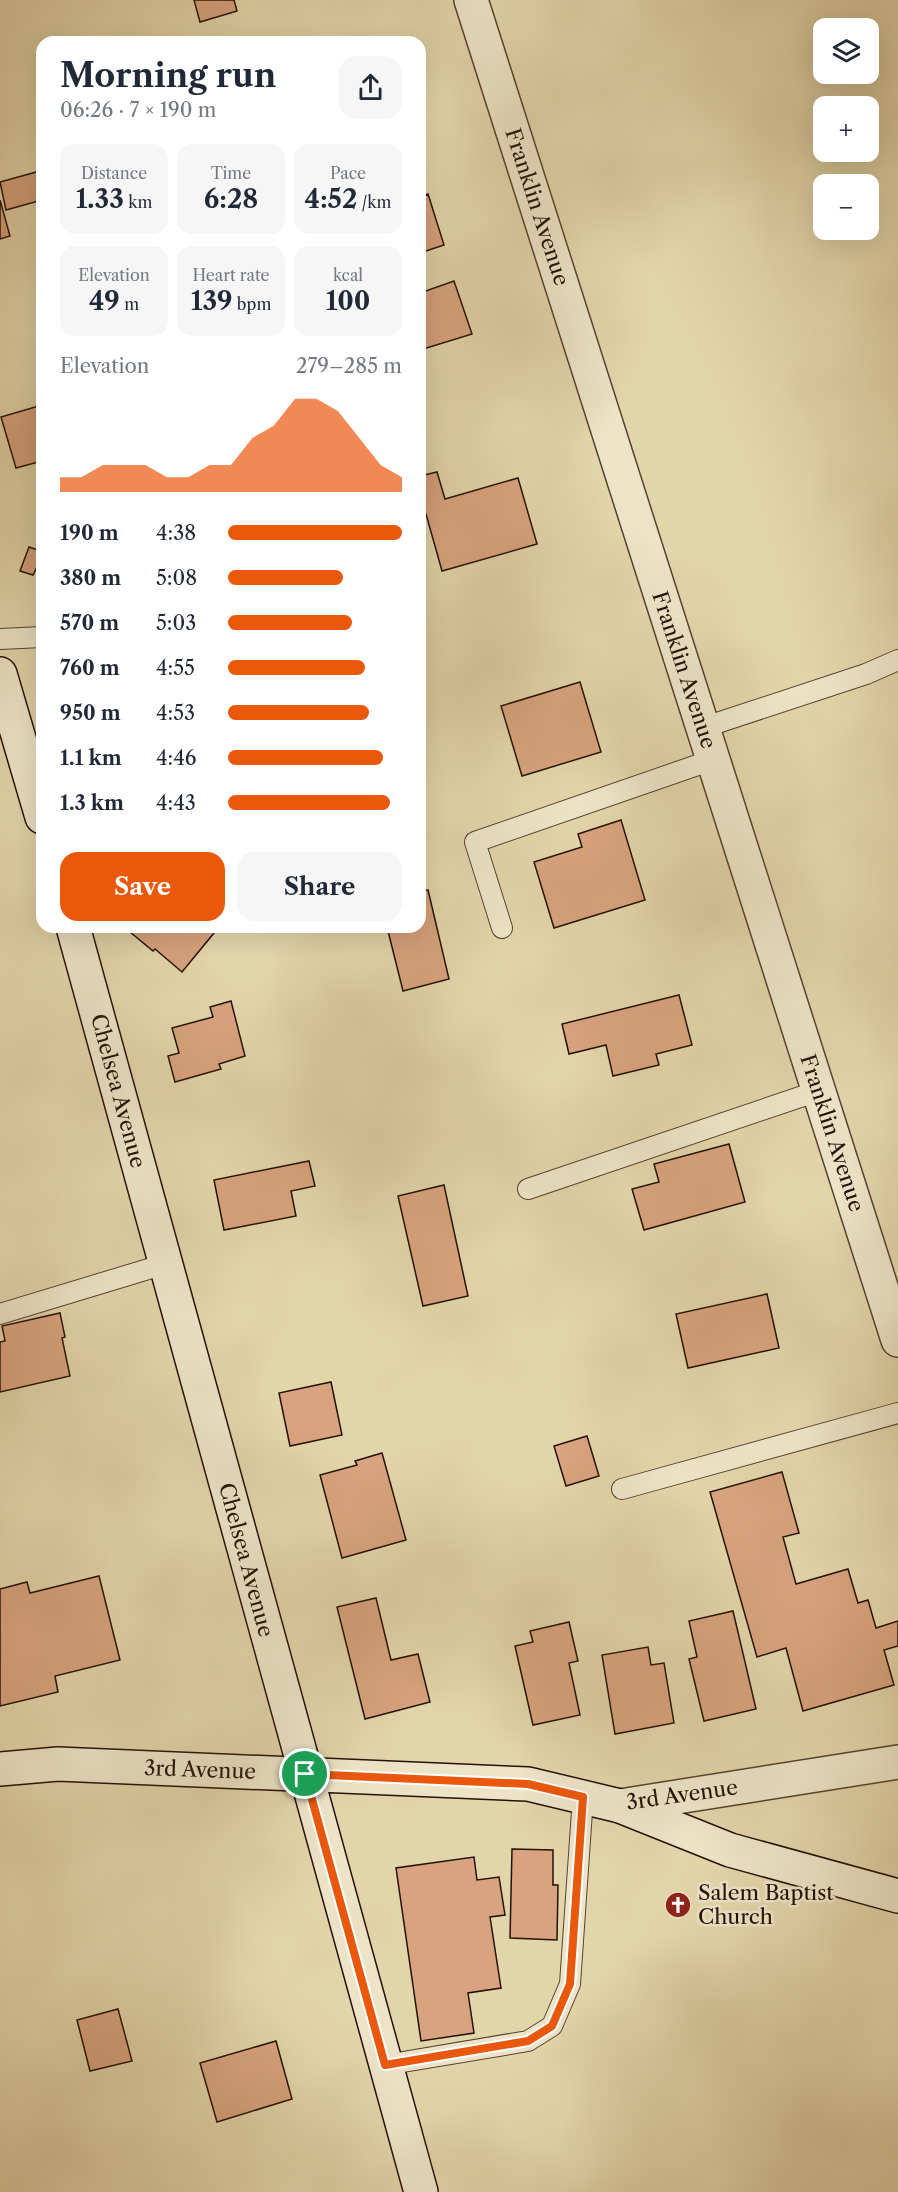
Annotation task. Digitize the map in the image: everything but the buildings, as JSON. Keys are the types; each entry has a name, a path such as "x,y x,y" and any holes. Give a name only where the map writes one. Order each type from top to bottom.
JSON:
{"street":[{"name":"Franklin Avenue","path":"471,0 898,1340"},
{"path":"0,674 36,797"},
{"name":"Chelsea Avenue","path":"76,933 421,2192"},
{"name":"3rd Avenue","path":"0,1768 58,1764 528,1784 620,1806 898,1762"},
{"path":"620,1806 730,1850 898,1896"}],"lane":[{"path":"0,639 36,637"},
{"path":"702,728 866,674 898,660"},
{"path":"502,928 475,842 712,760"},
{"path":"528,1189 818,1091"},
{"path":"0,1314 165,1264"},
{"path":"622,1490 898,1413"},
{"path":"385,2065 528,2041 552,2026 570,1984 583,1797"}],"place":[{"name":"Salem Baptist Church","path":"678,1905"}],"route":[{"path":"305,1774 528,1784 583,1797 570,1984 552,2026 528,2041 385,2065 305,1774"}]}
